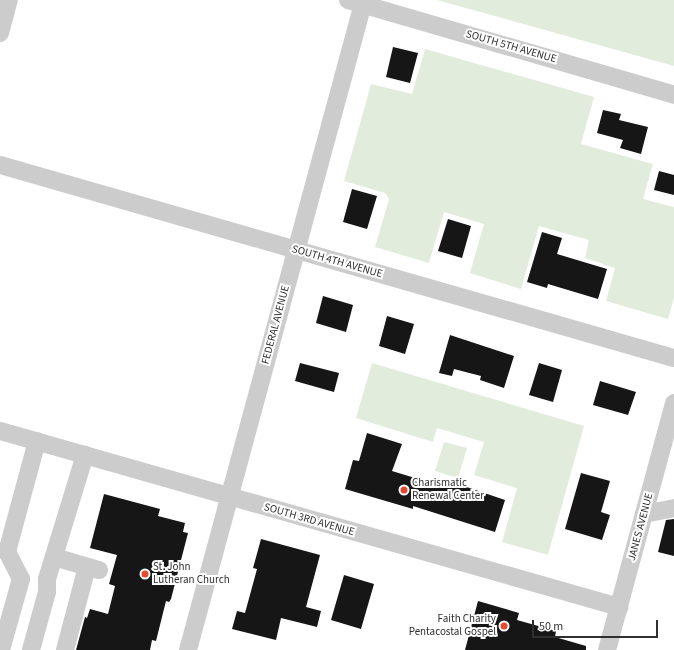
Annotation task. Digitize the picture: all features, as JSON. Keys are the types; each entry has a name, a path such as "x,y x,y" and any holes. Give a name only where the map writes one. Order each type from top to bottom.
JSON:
{"street":[{"path":"0,33 9,0"},
{"name":"SOUTH 5TH AVENUE","path":"358,1 674,95"},
{"name":"FEDERAL AVENUE","path":"188,650 295,250 358,1"},
{"name":"SOUTH 4TH AVENUE","path":"0,165 674,358"},
{"name":"JANES AVENUE","path":"607,650 674,403"},
{"name":"SOUTH 3RD AVENUE","path":"0,431 619,607"},
{"path":"1,650 21,579 7,552 37,441"},
{"path":"31,650 54,557 85,455"},
{"path":"644,514 674,508"},
{"path":"54,557 93,569 65,650"},
{"path":"19,575 47,586"}],"green space":[{"path":"437,0 674,0 674,66"},
{"path":"425,49 594,97 581,144 653,164 643,199 674,207 674,298 668,319 606,301 615,268 585,258 589,240 539,226 521,289 470,273 484,224 444,212 429,263 375,247 389,199 385,193 344,181 371,84 412,94"},
{"path":"372,363 584,426 548,555 502,542 517,488 474,475 484,442 437,428 433,442 356,418"},
{"path":"444,442 467,448 458,478 435,471"}],"building":[{"path":"393,47 418,53 410,83 386,77"},
{"path":"603,110 621,114 619,120 648,127 641,154 620,148 623,140 597,133"},
{"path":"659,171 674,175 674,195 654,190"},
{"path":"352,189 377,196 367,229 343,222"},
{"path":"448,219 471,226 462,258 438,251"},
{"path":"542,232 562,238 557,254 607,269 598,299 548,284 547,288 527,282"},
{"path":"323,296 353,305 346,332 316,323"},
{"path":"387,316 414,324 405,354 379,346"},
{"path":"450,335 514,356 504,388 480,380 481,376 454,369 452,376 439,373"},
{"path":"300,363 339,373 334,392 295,381"},
{"path":"539,363 562,370 553,402 529,395"},
{"path":"600,381 636,392 628,415 593,405"},
{"path":"367,433 402,444 392,471 438,485 440,478 505,500 495,532 413,506 413,509 345,489 353,460 359,461"},
{"path":"581,473 610,481 601,512 610,515 602,540 565,529"},
{"name":"St. John Lutheran Church","path":"104,494 160,509 158,516 185,523 183,532 188,533 171,599 169,602 166,601 156,641 152,640 150,650 76,650 85,617 87,618 90,609 108,614 115,586 109,584 117,555 90,548"},
{"path":"674,519 674,556 658,552 666,520"},
{"path":"261,539 320,555 306,607 321,611 317,627 281,618 276,640 232,629 237,611 245,613 257,569 253,568"},
{"path":"344,575 374,584 361,629 331,620"},
{"name":"Faith Charity Pentacostal Gospel","path":"478,601 519,613 517,620 556,631 555,637 586,646 586,650 465,650"}],"place":[{"name":"Charismatic Renewal Center","path":"404,490"},
{"name":"St. John Lutheran Church","path":"145,574"},
{"name":"Faith Charity Pentacostal Gospel","path":"504,626"}]}
